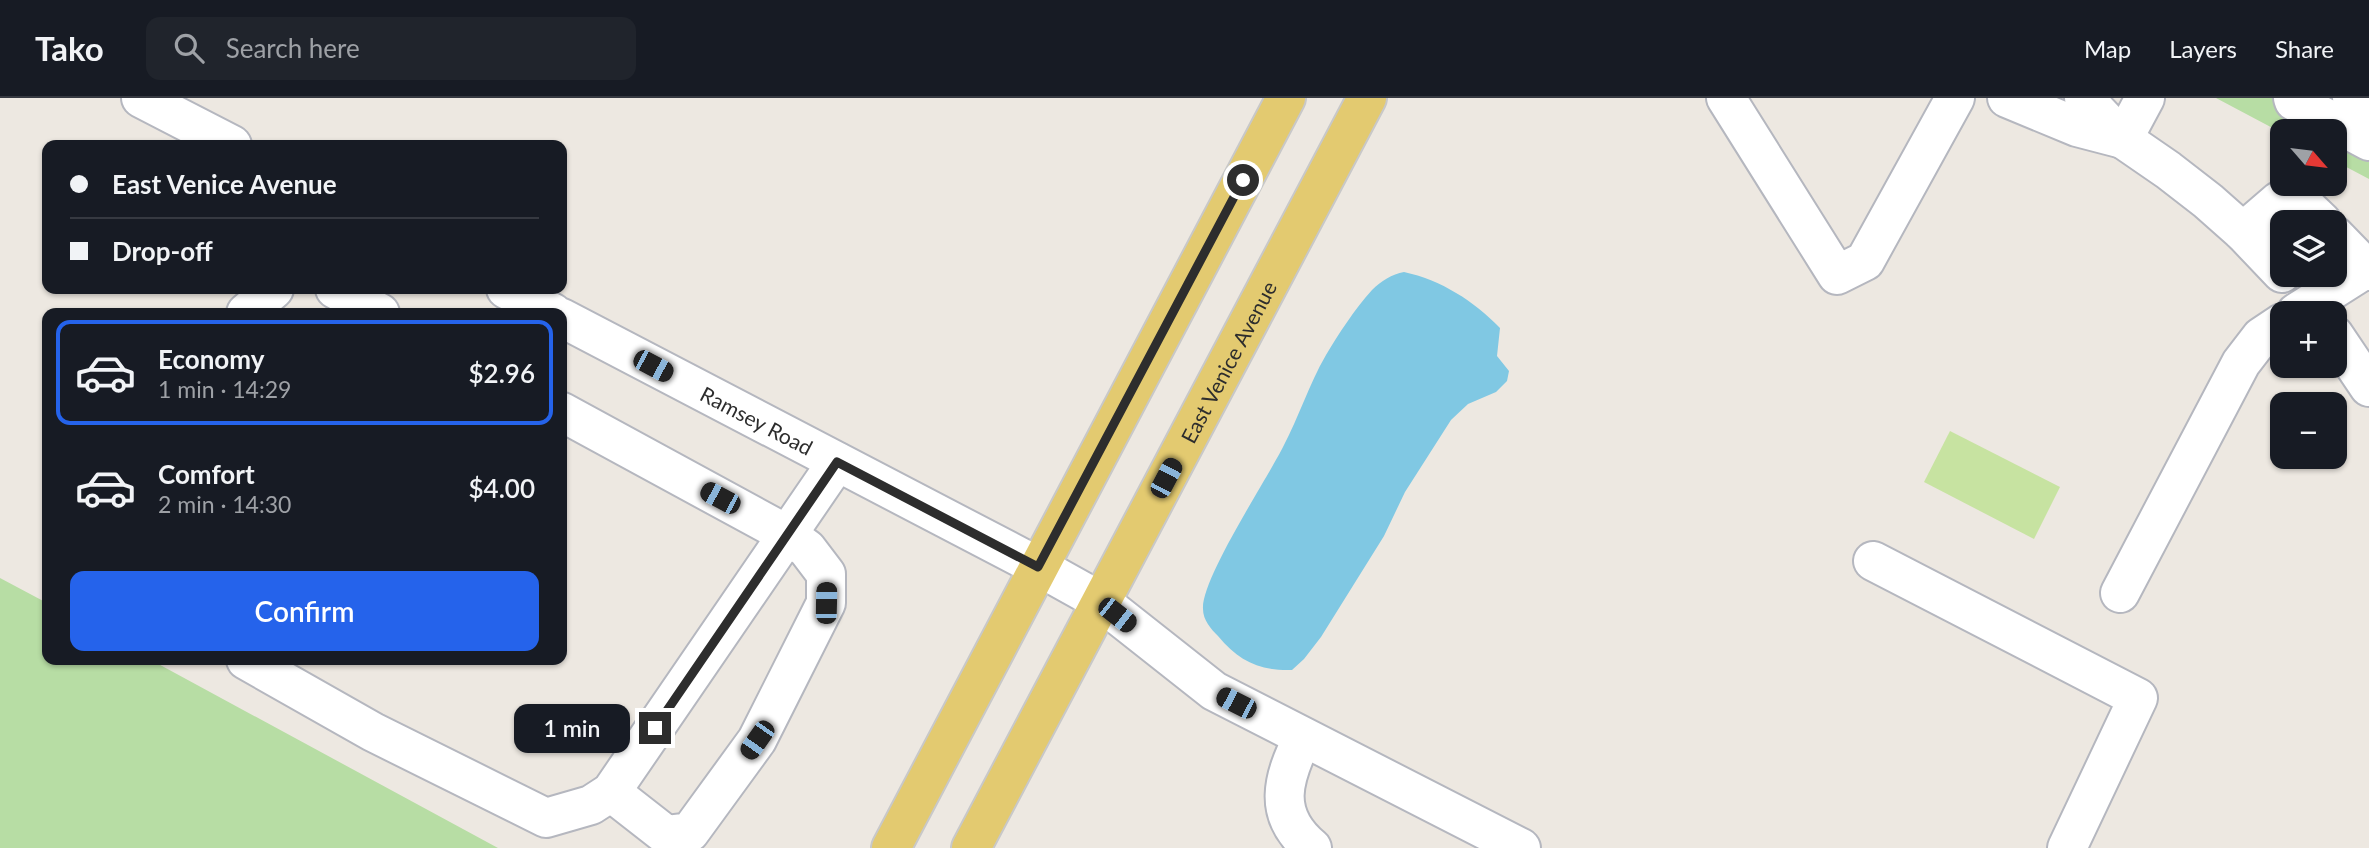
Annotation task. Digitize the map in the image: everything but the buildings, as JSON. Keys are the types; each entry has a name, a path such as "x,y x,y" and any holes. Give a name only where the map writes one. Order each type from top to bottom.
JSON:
{"main road":[{"name":"East Venice Avenue","path":"971,848 1367,98"},
{"path":"891,848 1276,101"}],"street":[{"path":"141,98 222,140"},
{"path":"1726,98 1837,275 1865,261 1955,98"},
{"path":"2007,98 2077,127 2123,139"},
{"path":"2084,98 2123,139 2168,170 2243,232 2270,260"},
{"path":"2123,139 2145,98"},
{"path":"2293,98 2294,101 2369,141"},
{"path":"2352,98 2369,107"},
{"path":"2243,232 2279,201 2290,197 2309,210"},
{"path":"2319,301 2368,269 2347,248"},
{"path":"252,308 268,294"},
{"path":"344,294 371,308"},
{"path":"516,294 543,308"},
{"name":"Ramsey Road","path":"567,321 1100,601 1214,691 1521,848"},
{"path":"2120,593 2241,363 2261,337 2270,332"},
{"path":"2347,351 2365,372"},
{"path":"567,415 788,535 807,549 826,574 826,603 757,740 690,832 666,835 611,792"},
{"path":"255,665 373,732 547,818 591,805 611,792 837,462"},
{"path":"1873,561 2138,698 2067,848"},
{"path":"1303,737 1285,779 1285,797 1288,817 1298,836 1312,848"}],"green space":[{"path":"2216,98 2369,98 2369,179 2347,167 2347,119 2270,119 2270,127"},
{"path":"1950,431 2060,487 2034,539 1924,482"},
{"path":"0,578 42,600 42,665 160,665 498,848 0,848"}],"water":[{"path":"1404,272 1431,280 1456,293 1500,328 1497,356 1509,371 1507,381 1496,392 1468,404 1451,420 1405,492 1384,536 1321,637 1304,659 1292,670 1269,669 1250,663 1226,645 1206,621 1203,609 1212,576 1283,447 1314,377 1331,347 1372,290 1387,278"}],"route":[{"path":"655,728 837,462 1038,567 1243,180"}]}
